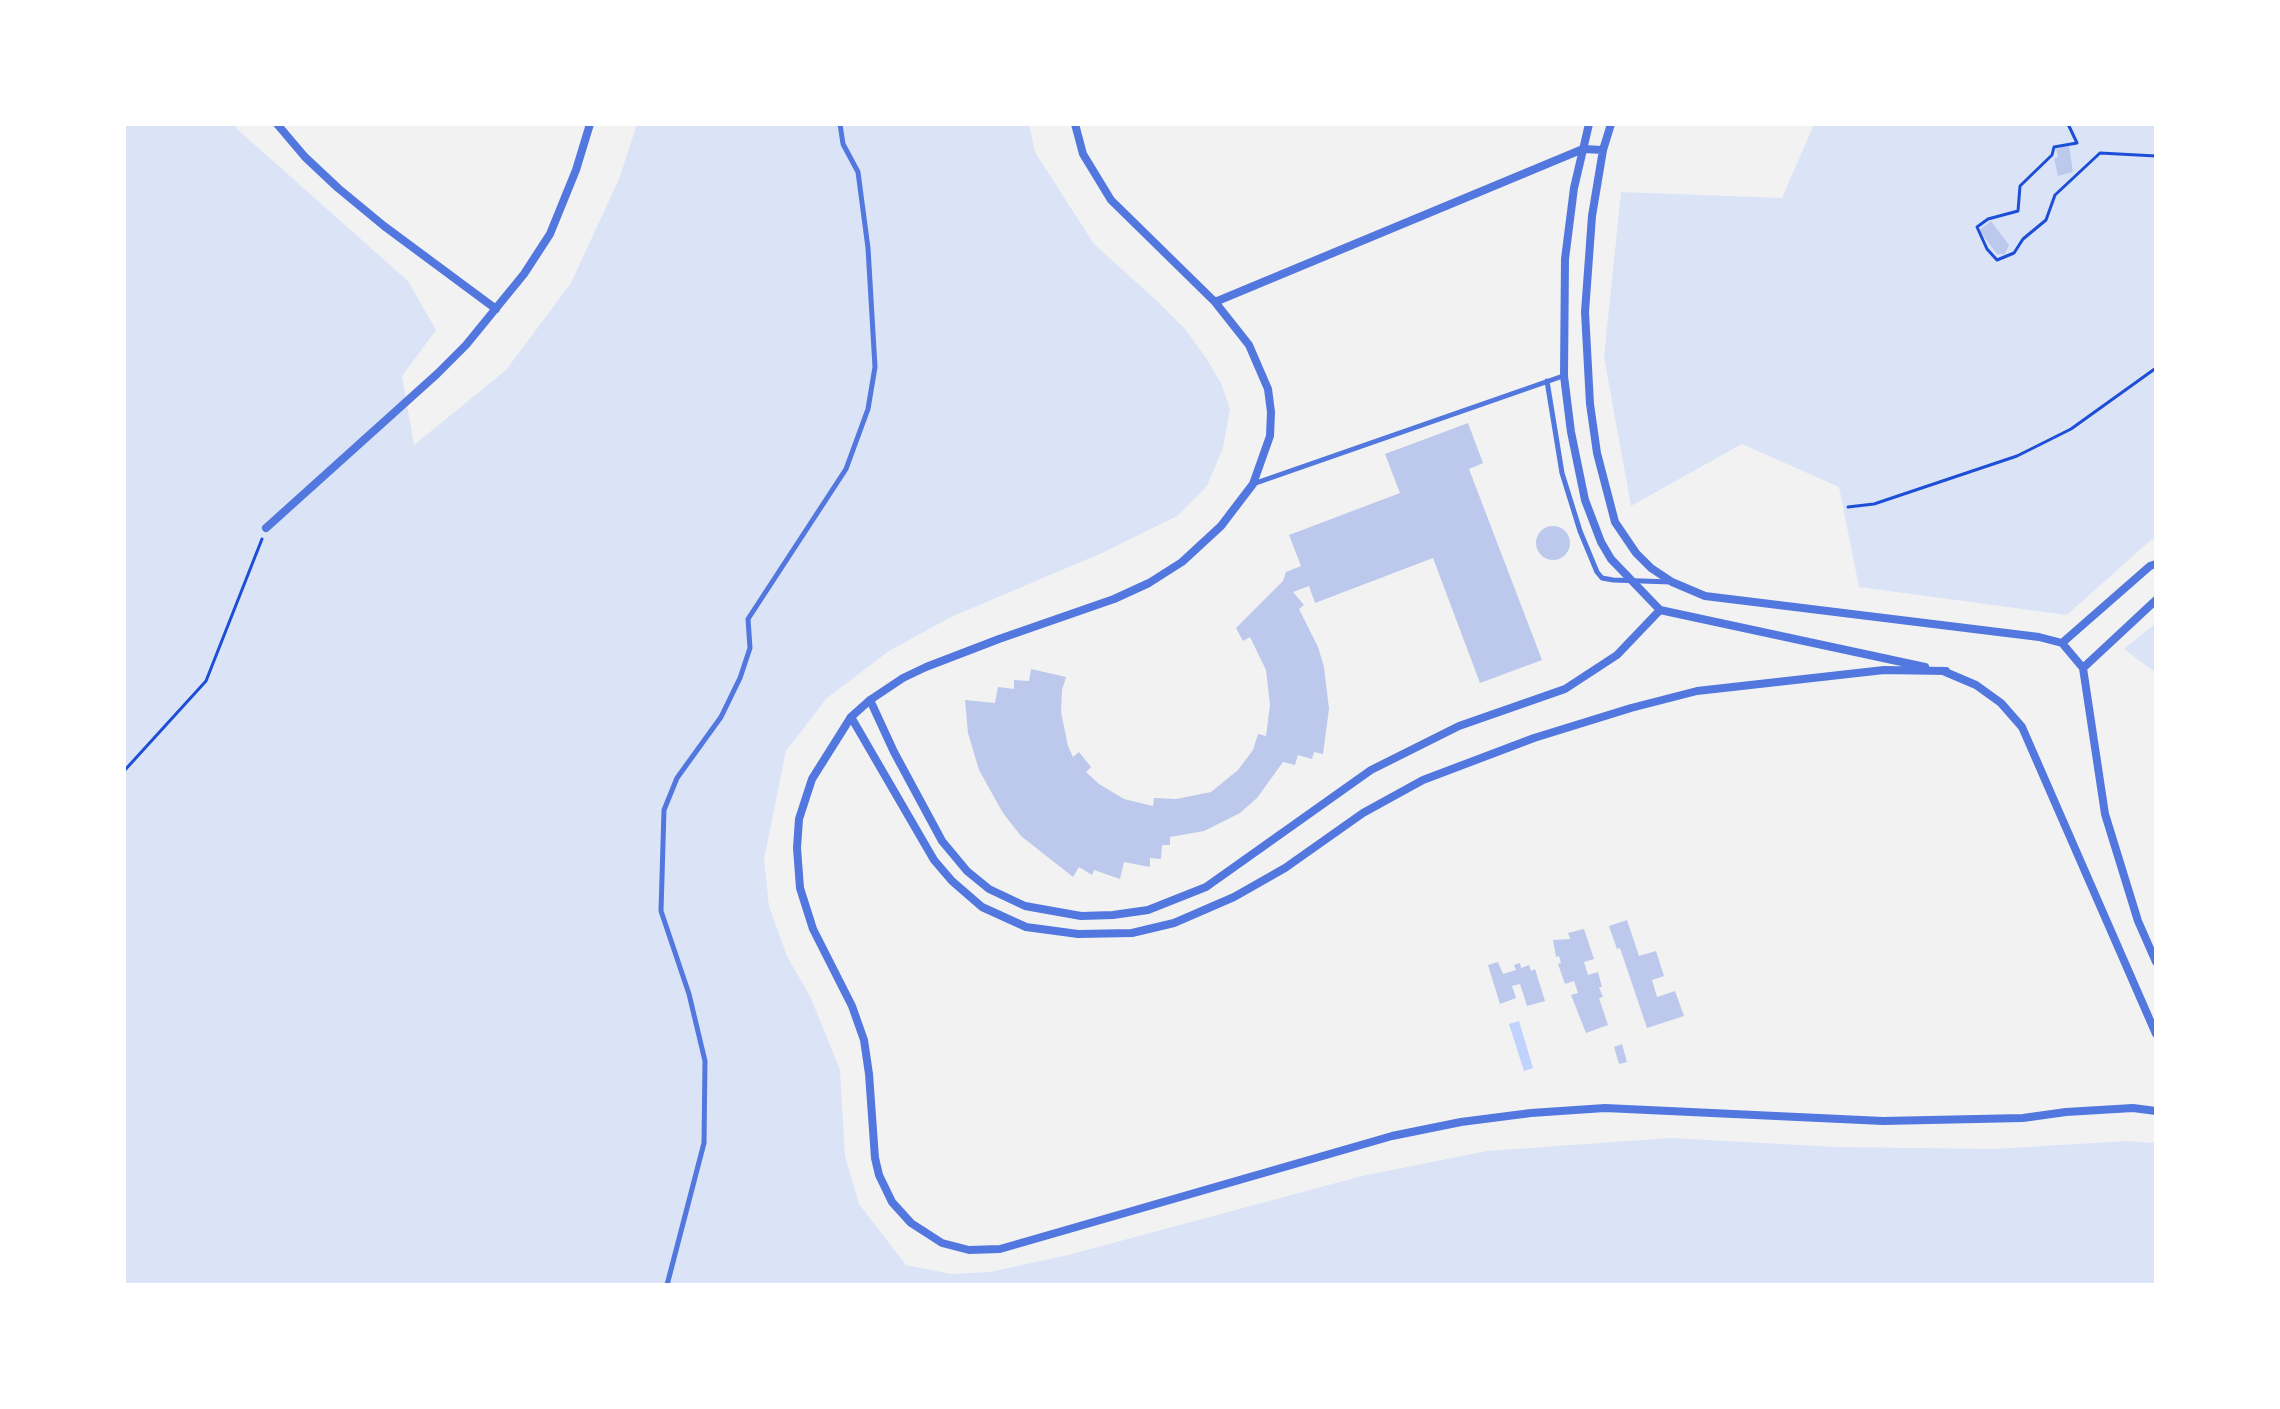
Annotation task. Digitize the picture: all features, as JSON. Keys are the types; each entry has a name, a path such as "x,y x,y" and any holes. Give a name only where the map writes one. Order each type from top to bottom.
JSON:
{"street":[{"path":"277,124 305,157 338,188 496,309"},
{"path":"266,528 437,374 496,309 539,255 550,234 576,170 590,124"},
{"path":"1075,124 1083,154 1111,200 1215,302 1249,345 1268,389 1270,436 1253,484 1221,526 1182,562 1149,583 1114,599 926,667 870,700 851,717 822,760 799,819 797,848 800,888 813,929 852,1006 864,1040 875,1158 879,1175 902,1215 942,1243 969,1250 1000,1249 1392,1136 1461,1122 1531,1113 1605,1108 1883,1121 2023,1118 2133,1108 2156,1111"},
{"path":"1589,124 1574,188 1565,259 1564,376 1585,500 1601,542 1628,579 1660,610 1946,671 1976,685 2001,703 2022,727 2156,1034"},
{"path":"1611,124 1603,150 1590,241 1585,312 1587,375 1597,453 1615,522 1636,553 1672,582 1705,596 2039,637 2062,643 2083,668 2105,814 2130,896 2156,962"},
{"path":"1215,302 1583,149 1603,150"},
{"path":"2062,643 2156,564"},
{"path":"2083,668 2156,600"},
{"path":"870,700 942,841 967,871 989,889 1025,906 1081,916 1113,915 1148,910 1206,887 1371,770 1459,726 1565,689 1617,655 1660,610"},
{"path":"851,717 934,860 952,881 982,907 1026,927 1078,934 1132,933 1174,923 1234,897 1285,868 1363,813 1423,780 1534,738 1697,691 1884,670 1946,671"}],"lane":[{"path":"667,1285 704,1143 705,1061 689,994 661,911 664,810 677,778 721,717 740,678 750,648 748,619 846,469 868,409 875,367 868,248 858,172 843,144 840,124"},
{"path":"1253,484 1564,376"},
{"path":"1547,381 1562,473 1597,572 1602,578 1613,580 1672,582"}],"path":[{"path":"2068,124 2077,143 2054,147 2052,155 2020,186 2018,211 1988,219 1977,227 1987,249 1997,260 2014,253 2023,239 2046,220 2055,195 2100,153 2156,156"},
{"path":"1848,507 1874,504 2017,456 2071,429 2156,368"},
{"path":"124,771 206,681 266,528"}],"shaded area":[{"path":"124,124 237,124 236,128 408,281 436,330 402,376 414,445 506,370 571,283 619,179 637,124 1029,124 1035,152 1094,244 1185,329 1206,358 1221,383 1230,409 1223,448 1207,486 1177,516 1102,553 951,617 889,651 827,698 786,751 764,859 769,906 787,956 810,996 840,1070 845,1156 859,1204 906,1265 951,1274 990,1272 1068,1255 1362,1176 1487,1151 1670,1138 1838,1147 1994,1149 2127,1141 2156,1143 2156,1285 124,1285"},
{"path":"1814,124 2156,124 2156,541 2152,539 2067,615 1859,587 1839,487 1742,444 1631,506 1604,357 1621,192 1782,198"},
{"path":"2156,623 2156,673 2124,649"}],"water":[{"path":"1519,1021 1533,1068 1524,1071 1509,1024"}],"building":[{"path":"2069,146 2073,172 2058,176 2054,158 2058,157 2056,149"},
{"path":"1991,221 2009,245 2005,254 1997,254 1979,230"},
{"path":"1468,423 1483,463 1469,469 1542,660 1480,683 1433,558 1315,603 1309,586 1293,592 1304,605 1299,609 1318,647 1324,667 1329,709 1323,754 1314,752 1312,759 1298,755 1295,765 1283,762 1257,798 1240,813 1204,831 1170,837 1170,845 1162,845 1161,859 1150,858 1150,867 1124,862 1120,879 1094,870 1092,875 1079,867 1073,877 1021,836 1003,813 979,770 968,733 965,700 995,703 998,687 1014,689 1014,680 1029,681 1031,669 1066,677 1061,712 1068,746 1073,757 1079,752 1091,767 1086,772 1099,784 1124,799 1153,806 1154,798 1176,799 1211,792 1238,770 1253,750 1258,734 1266,736 1270,705 1266,670 1250,637 1243,641 1236,628 1283,581 1286,572 1301,566 1289,535 1400,493 1385,454"},
{"path":"1553,526 1565,531 1570,543 1565,555 1553,560 1541,555 1536,543 1541,531"},
{"path":"1627,920 1639,956 1656,951 1664,976 1652,980 1657,997 1675,991 1684,1016 1647,1028 1620,948 1617,949 1609,926"},
{"path":"1584,929 1594,959 1584,962 1588,975 1598,972 1603,997 1599,998 1608,1025 1586,1033 1571,995 1578,993 1574,981 1565,984 1553,940 1570,939 1568,933"},
{"path":"1498,962 1503,974 1516,970 1514,965 1520,963 1521,968 1529,965 1531,971 1535,969 1545,1001 1527,1006 1520,984 1512,986 1516,998 1500,1004 1488,965"},
{"path":"1622,1044 1627,1062 1619,1064 1614,1047"}]}
